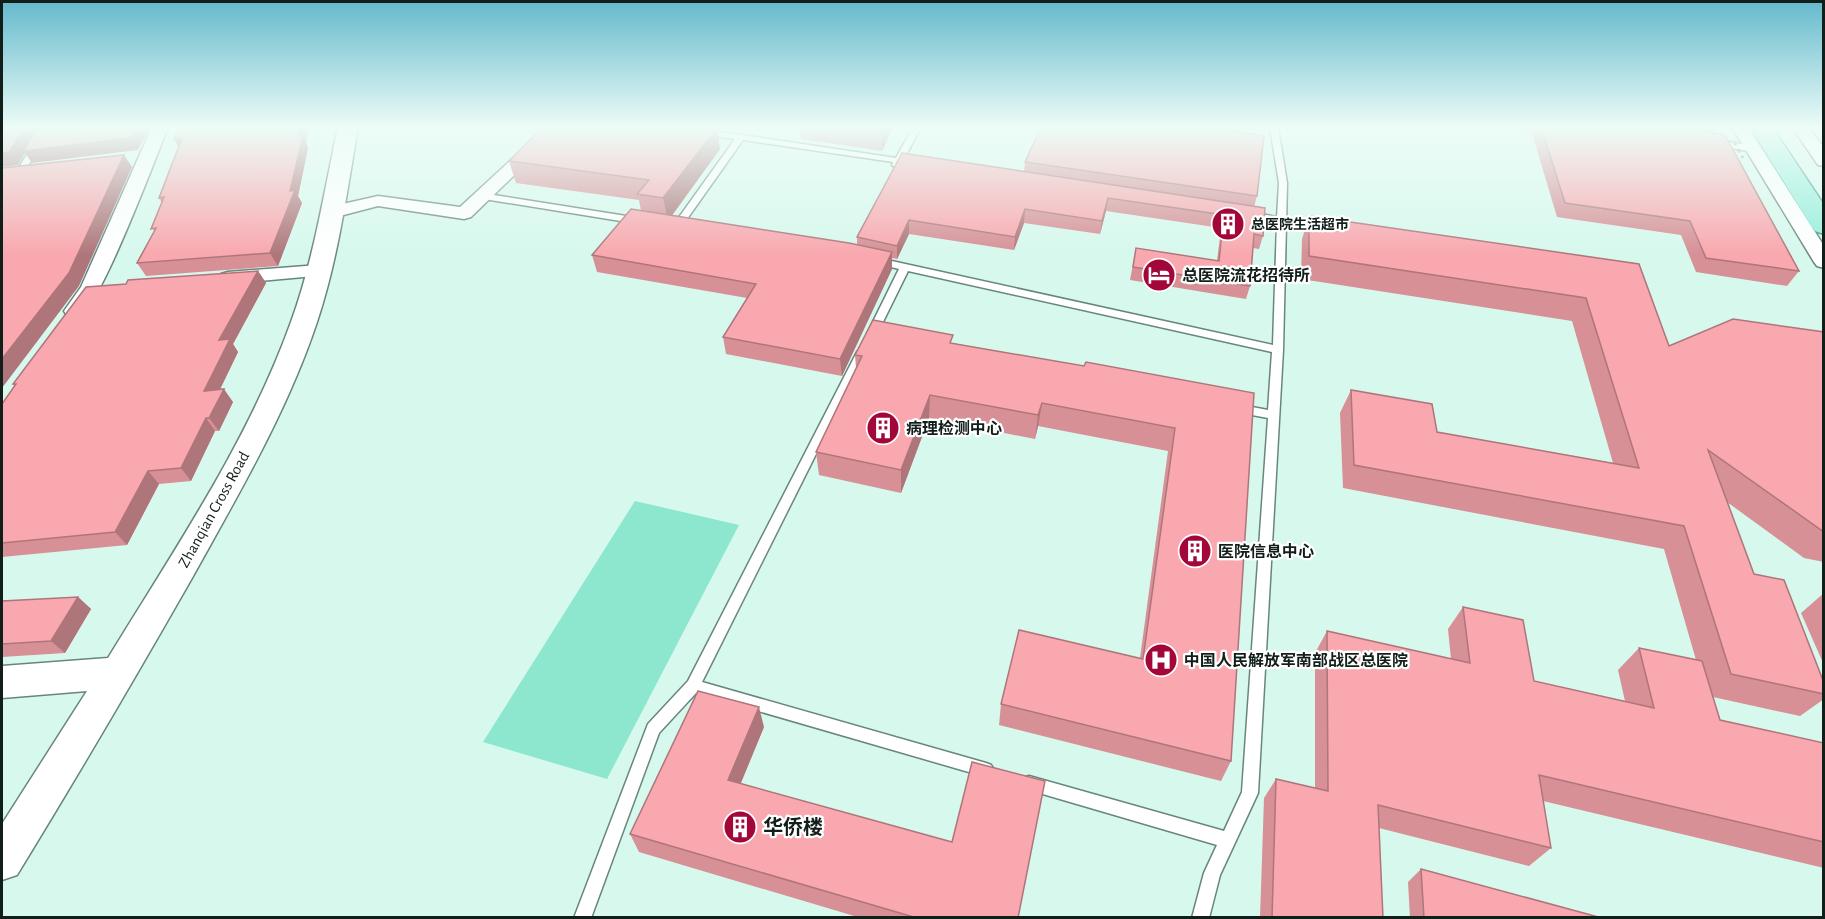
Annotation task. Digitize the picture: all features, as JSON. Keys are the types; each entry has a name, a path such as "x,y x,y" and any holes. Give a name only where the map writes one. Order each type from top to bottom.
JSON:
{"main road":[{"path":"1779,170 1824,226"},
{"path":"1796,170 1824,191"}],"street":[{"path":"2,174 33,170"},
{"path":"59,331 91,288 143,170"},
{"name":"Zhanqian Cross Road","path":"2,860 60,771 213,512 260,422 290,359 319,271 340,170"},
{"path":"332,212 378,201 464,213 509,170"},
{"path":"1771,170 1824,262"},
{"path":"205,279 319,271"},
{"path":"91,288 114,286"},
{"path":"2,682 118,673"}],"lane":[{"path":"677,227 718,170"},
{"path":"1200,918 1212,873 1250,793 1278,350 1283,183 1281,170"},
{"path":"481,196 654,223"},
{"path":"1235,213 1281,220"},
{"path":"665,225 688,229"},
{"path":"871,259 1278,350"},
{"path":"582,918 653,729 693,686 875,338 906,267"},
{"path":"1228,406 1274,415"},
{"path":"693,686 1228,840"}],"green space":[{"path":"635,501 739,525 607,779 483,742"}],"building":[{"path":"2,170 117,170 69,273 2,359"},
{"path":"170,170 295,170 290,191 295,190 270,253 137,263 156,228 151,229 164,197 159,198"},
{"path":"574,170 685,170 663,198 637,194 649,180"},
{"path":"893,170 1013,170 1265,208 1263,236 1254,234 1250,286 1133,267 1136,248 1219,261 1224,215 1108,198 1102,221 1025,209 1015,237 909,220 897,246 857,237"},
{"path":"1079,170 1260,170 1257,196"},
{"path":"1555,170 1744,170 1799,271 1706,258 1690,221 1565,203"},
{"path":"631,209 849,243 892,252 840,359 723,337 756,284 592,255"},
{"path":"1309,216 1639,264 1669,346 1733,319 1824,332 1824,532 1708,450 1754,574 1784,580 1824,683 1824,694 1731,674 1684,526 1354,465 1351,390 1432,404 1437,432 1639,468 1586,298 1309,256"},
{"path":"258,271 219,340 230,339 204,391 224,389 209,418 206,418 181,468 148,471 115,532 2,543 2,404 16,384 13,384 86,287 126,284 128,280"},
{"path":"873,320 953,335 950,343 1084,366 1086,362 1254,393 1231,761 1001,704 1019,630 1143,659 1175,428 1042,403 1038,415 930,395 901,470 816,452 862,356 855,355"},
{"path":"78,597 51,641 2,644 2,601"},
{"path":"1463,607 1523,620 1534,681 1654,708 1639,648 1702,661 1720,720 1824,743 1824,842 1539,775 1551,848 1378,805 1383,918 1272,918 1276,779 1328,791 1327,631 1470,663"},
{"name":"华侨楼","path":"698,691 759,707 728,780 952,842 972,762 1045,781 1018,918 917,918 630,834"},
{"path":"1421,869 1602,918 1424,918"}],"place":[{"name":"总医院生活超市","path":"1228,224"},
{"name":"总医院流花招待所","path":"1159,275"},
{"name":"病理检测中心","path":"883,428"},
{"name":"医院信息中心","path":"1195,551"},
{"name":"中国人民解放军南部战区总医院","path":"1161,660"},
{"name":"华侨楼","path":"740,827"}]}
